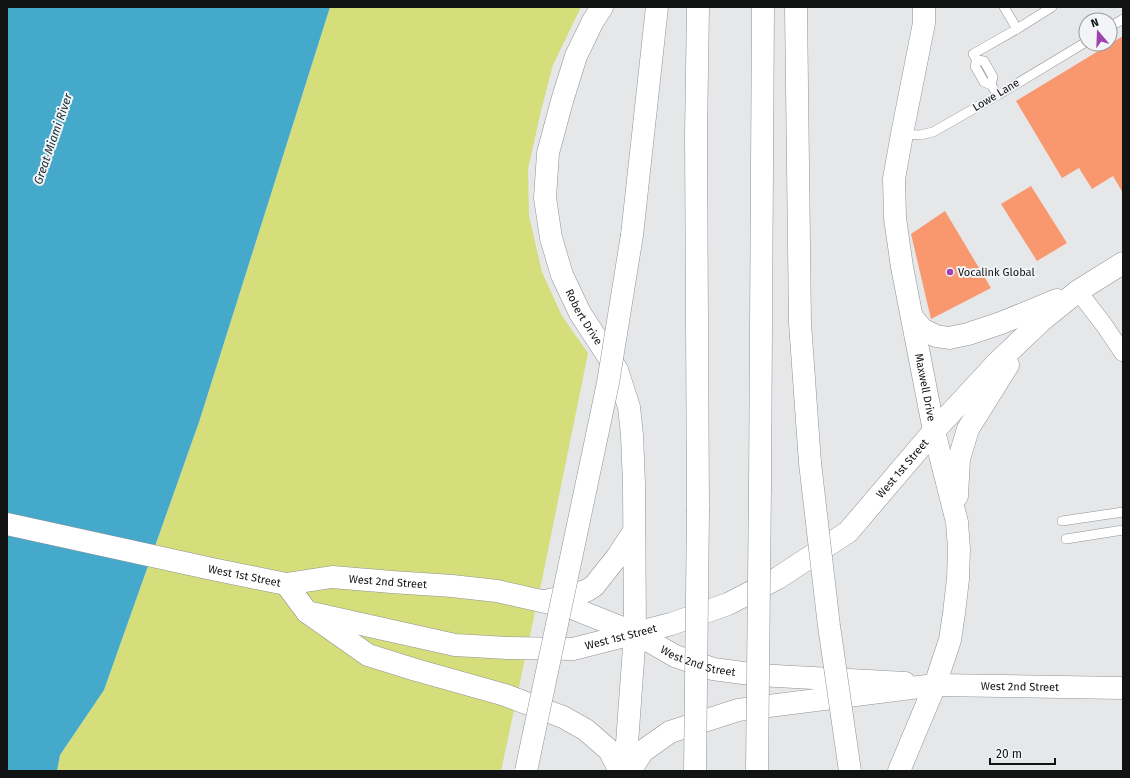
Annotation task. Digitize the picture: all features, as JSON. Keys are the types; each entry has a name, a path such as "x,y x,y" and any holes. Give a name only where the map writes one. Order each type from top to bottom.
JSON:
{"main road":[{"name":"Robert Drive","path":"602,7 593,21 576,56 562,100 548,153 545,198 551,238 562,275 580,313 617,370 629,407 634,477 636,633 625,771"},
{"path":"526,771 608,383 632,235 657,7"},
{"path":"696,771 698,510 696,134 698,7"},
{"path":"758,771 763,7"},
{"path":"796,7 800,323 810,463 829,626 850,771"},
{"name":"Maxwell Drive","path":"899,771 935,685 950,640 958,579 959,548 957,522 934,431 902,267 895,218 894,179 924,24 924,7"},
{"name":"West 1st Street","path":"7,524 212,570 286,584 307,612 455,645 506,648 573,649 671,624 728,604 778,578 848,532 934,431 996,364 1041,321 1078,291 1123,263"},
{"path":"912,317 922,329 936,336 949,338 968,334 1001,323 1078,291"},
{"path":"957,522 959,459 968,429 1003,373 1041,321"},
{"path":"546,601 586,592 594,586 617,557 634,531"},
{"name":"West 2nd Street","path":"286,584 332,577 497,591 572,608 636,633 675,656 713,669 758,676 935,685 1123,688"},
{"path":"307,612 368,655 505,695 564,717 586,730 609,750 620,771"},
{"path":"630,771 643,751 670,732 738,710 935,685"}],"street":[{"path":"1078,291 1123,353"}],"lane":[{"path":"1004,7 1018,29"},
{"path":"998,95 991,86 993,77 984,61 977,60 973,54 1018,29 1052,7"},
{"name":"Lowe Lane","path":"902,134 920,135 933,132 1078,47"},
{"path":"1062,521 1123,512"},
{"path":"1066,539 1123,530"}],"green space":[{"path":"330,7 581,7 553,65 528,169 529,216 542,272 562,316 588,353 501,771 57,771 60,755 104,690 199,422"}],"water":[{"name":"Great Miami River","path":"7,7 330,7 199,422 104,690 60,755 57,771 7,771"}],"building":[{"path":"1123,36 1123,193 1113,176 1092,189 1079,168 1062,178 1016,101 1097,52 1118,52 1118,39"},
{"path":"1031,186 1067,243 1037,261 1001,204"},
{"path":"945,211 991,288 931,319 911,234"}],"place":[{"name":"Vocalink Global","path":"950,272"}]}
